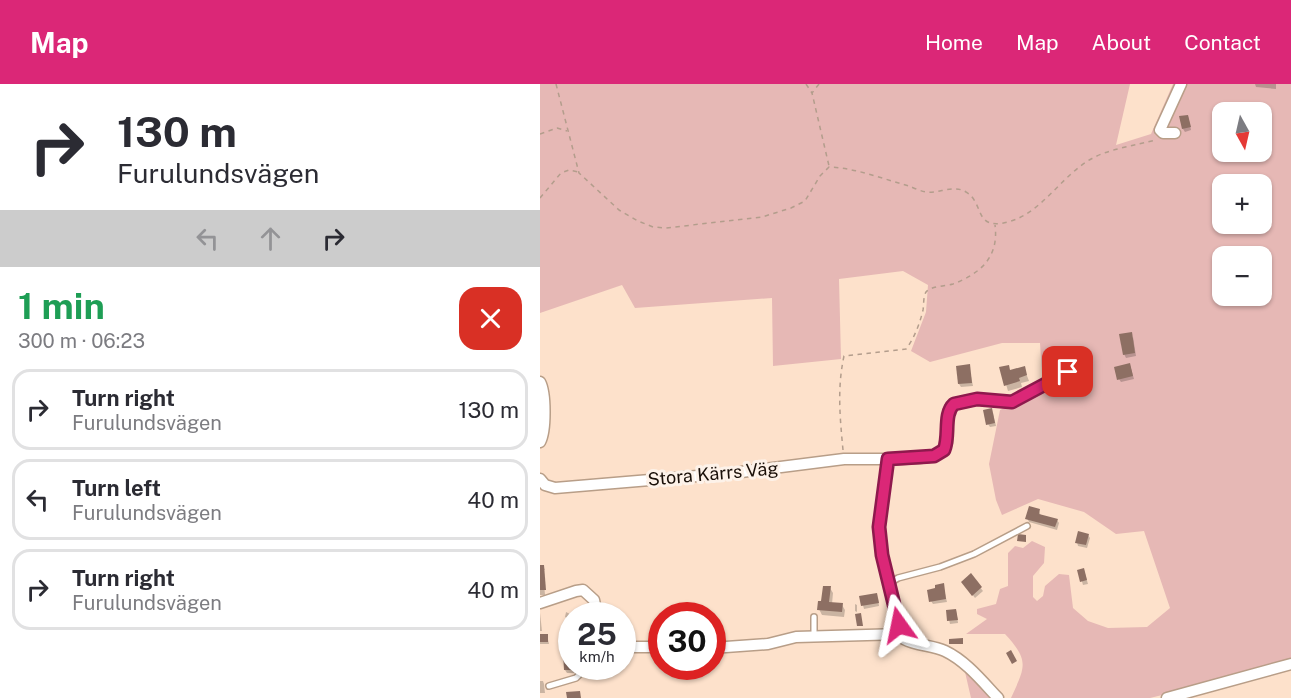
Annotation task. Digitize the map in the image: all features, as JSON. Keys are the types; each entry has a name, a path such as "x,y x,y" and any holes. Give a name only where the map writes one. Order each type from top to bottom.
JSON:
{"street":[{"path":"1169,133 1160,130 1181,84"},
{"name":"Stora Kärrs Väg","path":"540,479 545,485 555,488 733,473 844,459 934,456 944,450 948,442 948,413 954,404 977,399 1012,402 1068,372"},
{"path":"540,382 544,393 543,436 540,442"},
{"path":"888,459 879,527 882,555 904,639 944,650 960,660 998,698"},
{"path":"540,603 584,590 594,602"},
{"path":"726,647 768,644 796,637 902,634"},
{"path":"1167,698 1291,664"}],"lane":[{"path":"890,583 898,578 940,567 974,554 1027,526"},
{"path":"814,617 814,638"},
{"path":"549,686 569,680"}],"path":[{"path":"556,84 579,173"},
{"path":"806,84 812,93 829,166"},
{"path":"812,93 819,84"},
{"path":"540,134 557,128 567,131"},
{"path":"829,166 926,192 953,188 964,190 971,196 985,222 995,224 1009,222 1024,215 1089,159 1158,139 1169,133"},
{"path":"540,198 561,173 569,170 579,173 619,210 653,227 666,228 762,217 791,208 805,201 829,166"},
{"path":"844,459 838,395 844,356 906,350 923,310 925,294 929,289 953,284 985,264 992,256 997,239 995,224"}],"shaded area":[{"path":"540,84 1130,84 1116,145 1151,134 1173,84 1291,84 1291,660 1150,698 1011,698 1023,664 1013,643 1005,634 966,634 987,619 977,614 977,609 996,604 1000,589 1008,586 1008,553 1015,546 1023,548 1032,541 1045,547 1044,563 1033,576 1033,597 1037,601 1043,596 1045,586 1059,574 1069,575 1073,608 1088,621 1108,628 1147,627 1170,608 1144,531 1116,534 1084,512 1038,499 1002,515 996,500 989,464 1000,410 1043,389 1040,343 1002,343 930,362 911,351 926,312 928,285 903,271 839,279 841,359 773,366 772,298 635,308 622,285 540,313"},
{"path":"965,672 992,698 971,698"}],"building":[{"path":"1188,115 1191,127 1182,129 1179,116"},
{"path":"1132,332 1135,353 1123,355 1119,334"},
{"path":"1130,363 1133,376 1117,380 1114,367"},
{"path":"970,364 972,383 958,384 956,366"},
{"path":"1009,365 1010,370 1025,366 1027,375 1019,378 1020,381 1004,386 999,367"},
{"path":"992,408 995,423 986,425 983,410"},
{"path":"1029,506 1040,509 1039,514 1058,519 1055,527 1025,519"},
{"path":"1078,531 1089,534 1086,545 1075,543"},
{"path":"1018,534 1026,535 1026,542 1017,541"},
{"path":"540,565 544,565 546,590 540,590"},
{"path":"1084,568 1087,580 1080,582 1077,570"},
{"path":"971,573 982,587 972,596 961,582"},
{"path":"944,583 946,599 929,602 927,590"},
{"path":"823,586 831,586 829,602 843,603 842,612 817,610"},
{"path":"877,593 879,603 861,606 859,596"},
{"path":"956,609 958,620 947,621 946,610"},
{"path":"861,613 863,626 857,626 855,614"},
{"path":"540,634 548,634 548,642 540,642"},
{"path":"963,638 963,644 949,644 949,639"},
{"path":"1011,650 1017,661 1012,664 1006,653"},
{"path":"580,691 581,698 567,698 566,692"}],"route":[{"path":"899,625 882,555 879,527 888,459 934,456 944,450 948,442 948,413 954,404 977,399 1012,402 1068,372"}]}
